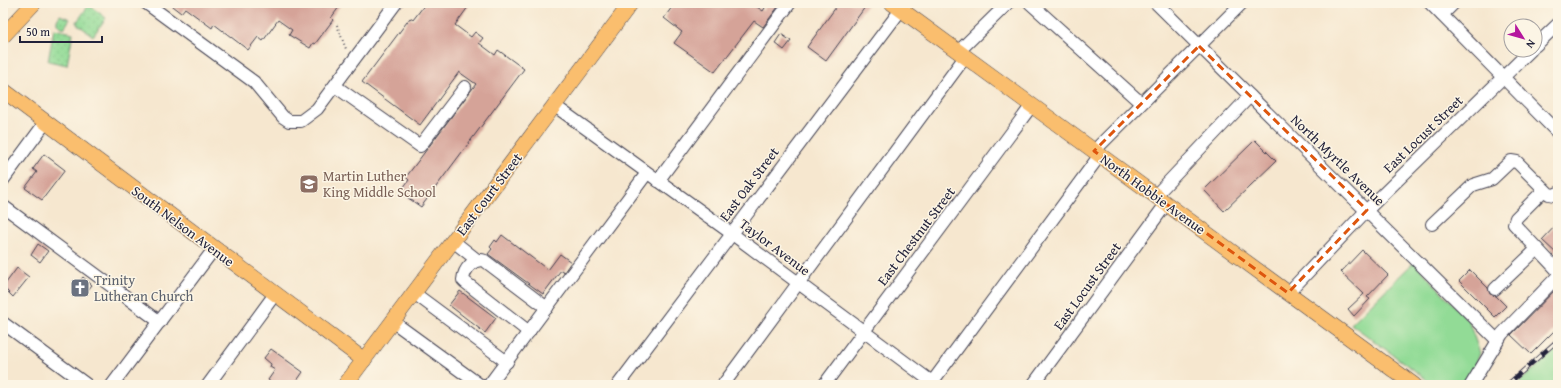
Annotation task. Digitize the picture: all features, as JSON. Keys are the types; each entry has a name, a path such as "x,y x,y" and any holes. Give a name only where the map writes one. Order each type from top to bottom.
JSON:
{"main road":[{"path":"3,36 34,3"},
{"name":"East Court Street","path":"345,385 631,3"},
{"name":"North Hobbie Avenue","path":"899,5 962,54 1414,385"},
{"name":"South Nelson Avenue","path":"3,90 45,123 364,360"}],"street":[{"path":"146,3 254,82 278,112 289,121 301,121 313,114 336,86 396,3"},
{"path":"658,181 790,3"},
{"path":"723,385 962,54 1008,3"},
{"path":"1030,3 1141,104"},
{"name":"North Myrtle Avenue","path":"1156,3 1497,340"},
{"path":"933,384 1097,153 1141,104 1242,3"},
{"path":"1430,3 1558,133"},
{"path":"1442,15 1454,3"},
{"name":"East Oak Street","path":"618,385 899,5"},
{"path":"1543,38 1558,24"},
{"name":"East Locust Street","path":"1288,293 1367,210 1523,58"},
{"path":"336,86 420,146 465,87"},
{"name":"East Locust Street","path":"1033,385 1161,200 1250,96"},
{"name":"East Chestnut Street","path":"824,385 1032,105"},
{"name":"Taylor Avenue","path":"555,106 731,233 933,384"},
{"path":"3,180 45,123"},
{"path":"1432,224 1473,185 1492,179 1511,161 1517,162 1544,190 1551,195 1558,193"},
{"path":"489,385 647,173"},
{"path":"1544,190 1516,218 1514,222 1515,226 1558,271"},
{"path":"3,206 160,322"},
{"path":"453,241 477,260 485,261 547,308"},
{"path":"112,385 214,249"},
{"path":"1494,289 1537,249"},
{"path":"477,260 466,272 463,280 529,332"},
{"path":"1471,385 1497,340 1558,276"},
{"path":"414,293 507,362"},
{"path":"208,385 275,294"},
{"path":"392,321 472,383"},
{"path":"3,323 87,385"}],"path":[{"path":"337,25 346,49"}],"highlighted area":[{"path":"1199,46 1367,210 1288,293 1094,151"}],"green space":[{"path":"89,5 106,18 93,36 76,23"},
{"path":"60,15 70,19 64,28 57,24 57,20"},
{"path":"54,29 73,33 67,65 48,61"},
{"path":"1414,262 1468,320 1480,353 1468,385 1434,385 1351,324"},
{"path":"1558,348 1558,385 1516,385"}],"building":[{"path":"168,3 342,3 331,18 333,20 315,44 313,43 310,48 289,35 292,30 278,20 263,41 258,37 248,50 214,24 212,28 185,8 181,13"},
{"path":"426,3 471,3 455,25 471,37 475,32 483,38 479,43 495,55 498,50 524,69 421,207 400,192 409,180 406,177 476,84 459,72 420,125 362,82 410,18 413,20"},
{"path":"675,3 751,3 763,11 768,3 781,3 763,27 754,21 715,72 674,43 682,32 664,18"},
{"path":"839,3 868,3 826,61 807,47"},
{"path":"781,34 791,41 784,50 775,43"},
{"path":"1255,140 1276,161 1224,211 1204,190"},
{"path":"44,154 65,170 42,200 25,188 37,172 33,169"},
{"path":"1558,223 1558,255 1542,240"},
{"path":"502,235 548,270 560,254 571,262 564,272 561,270 543,294 488,254 492,249 490,247 495,240 497,242"},
{"path":"38,244 48,251 40,262 31,255"},
{"path":"1362,250 1388,275 1367,297 1370,299 1354,316 1348,309 1364,294 1341,272"},
{"path":"17,268 29,277 13,297 3,287"},
{"path":"1470,270 1488,288 1490,294 1496,296 1506,306 1495,317 1459,281"},
{"path":"83,277 92,285 84,295 75,287"},
{"path":"1558,287 1558,327 1531,354 1511,335"},
{"path":"460,291 496,318 485,333 449,305"},
{"path":"271,349 303,372 294,385 275,385 268,380 275,370 270,367 271,364 264,358"}],"railway":[{"path":"1507,385 1558,340"}],"place":[{"name":"Martin Luther King Middle School","path":"309,184"},
{"name":"Trinity Lutheran Church","path":"80,288"}]}
